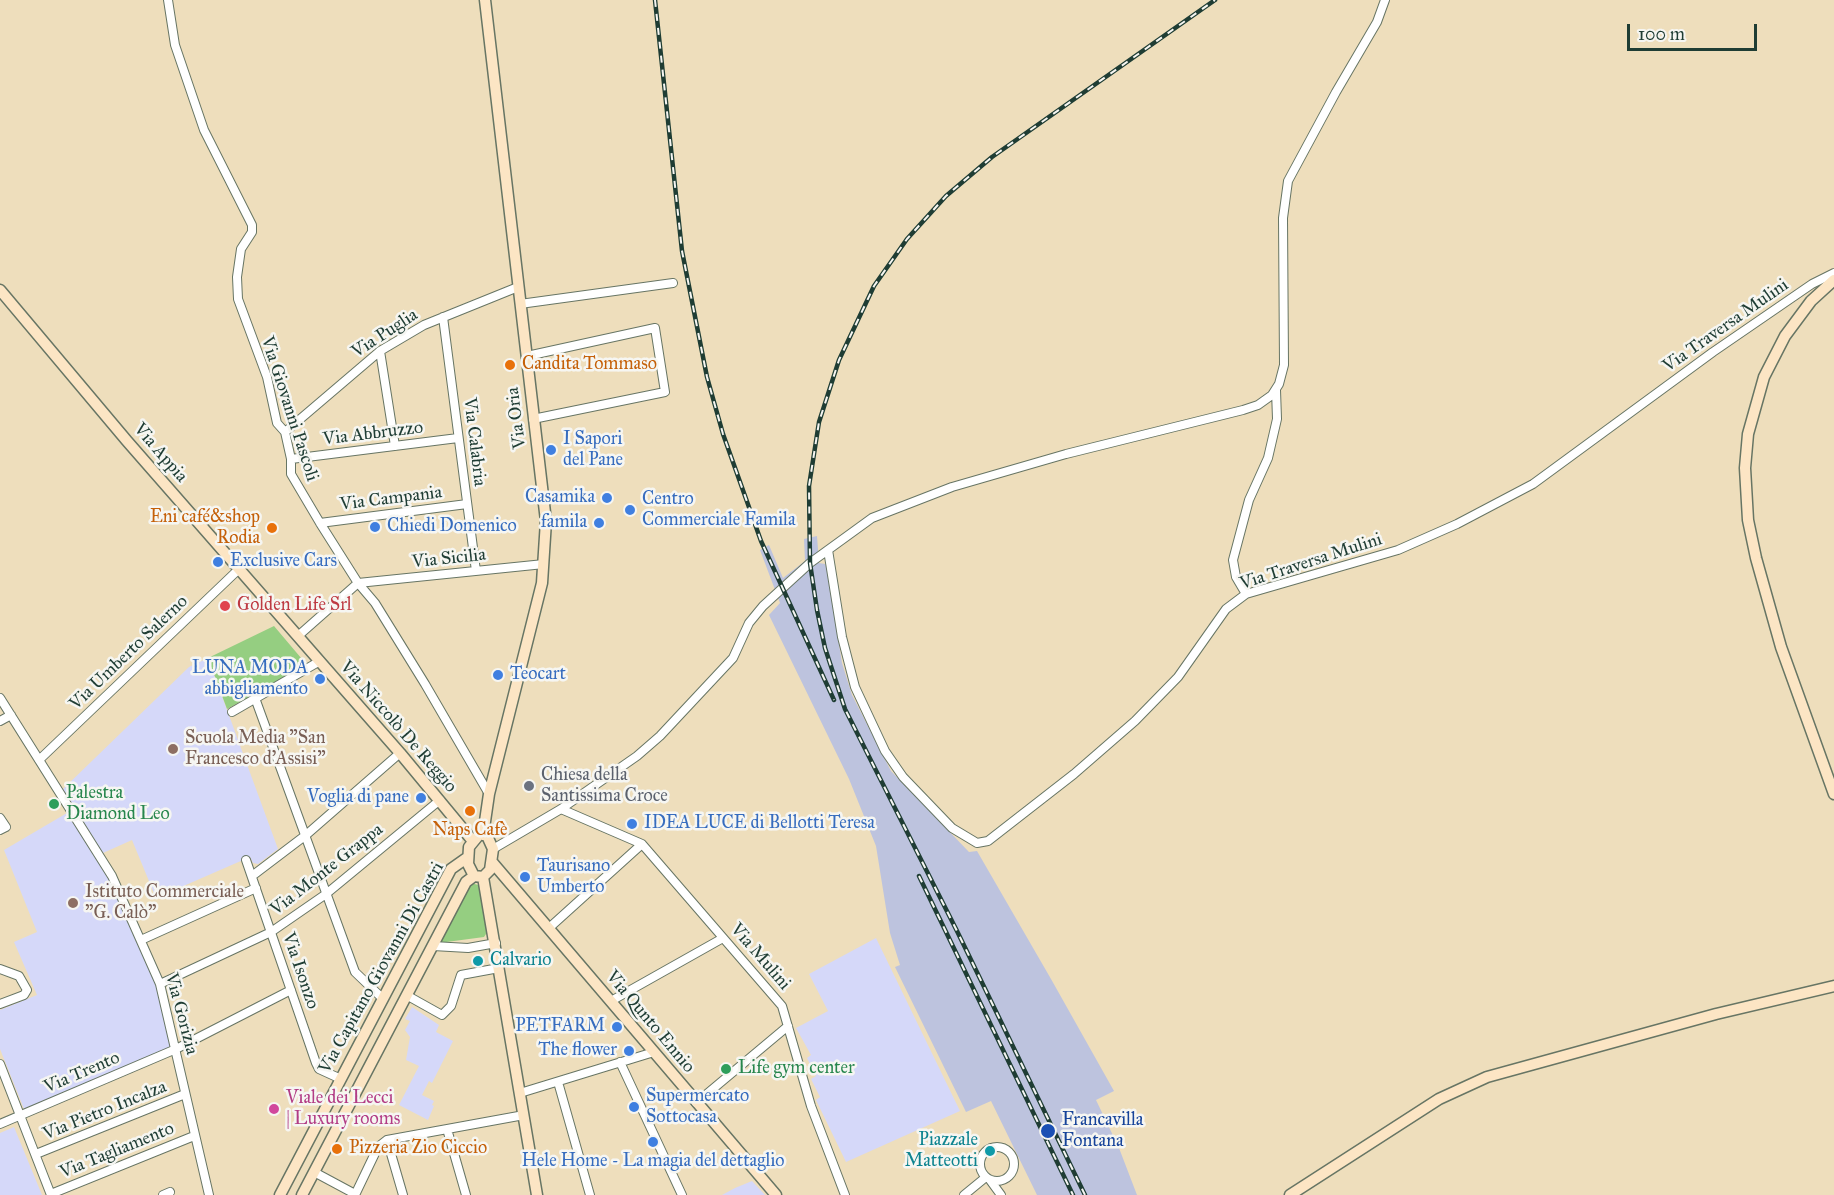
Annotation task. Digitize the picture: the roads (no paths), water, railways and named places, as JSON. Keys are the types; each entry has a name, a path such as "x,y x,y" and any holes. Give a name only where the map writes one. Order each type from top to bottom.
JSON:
{"street":[{"name":"Via Giovanni Pascoli","path":"168,0 175,45 204,130 252,225 252,232 241,249 237,277 238,299 267,377 277,423 285,432 291,459 291,474 358,583 375,603 489,794"},
{"name":"Via Oria","path":"484,832 489,794 542,583 545,505 485,0"},
{"path":"493,849 561,809 637,756 660,736 733,658 749,623 764,606 790,580 864,523 907,502 1066,454 1243,410 1263,402 1276,390 1282,376 1284,355 1283,203 1288,181 1330,102 1377,22 1385,0"},
{"name":"Via Traversa Mulini","path":"828,550 842,637 855,687 880,741 903,777 952,828 977,843 988,841 1074,774 1135,721 1178,677 1226,609 1246,594 1398,550 1457,524 1533,484 1713,352 1812,284 1834,273"},
{"path":"1834,280 1811,301 1785,336 1764,377 1748,434 1745,468 1748,520 1756,558 1781,647 1834,794"},
{"path":"520,304 674,283"},
{"name":"Via Puglia","path":"285,432 380,351 443,317 518,288"},
{"name":"Via Appia","path":"0,290 127,441 298,636"},
{"name":"Via Calabria","path":"443,317 476,571"},
{"path":"527,356 655,328 665,392 533,419"},
{"path":"380,351 395,446"},
{"path":"1246,594 1236,577 1233,560 1249,500 1268,458 1277,419 1276,390"},
{"name":"Via Abbruzzo","path":"291,459 458,438"},
{"name":"Via Campania","path":"320,523 467,504"},
{"name":"Via Sicilia","path":"358,583 544,564"},
{"name":"Via Umberto Salerno","path":"39,760 240,568"},
{"path":"298,636 358,583"},
{"name":"Via Niccolò De Reggio","path":"298,636 472,840"},
{"path":"232,712 320,662"},
{"name":"Via Gorizia","path":"0,698 112,876 160,984 209,1195"},
{"path":"255,698 355,972 381,997"},
{"path":"0,721 10,715"},
{"path":"252,876 306,835 400,753"},
{"name":"Via Monte Grappa","path":"160,984 271,932 326,894 440,800"},
{"name":"Via Mulini","path":"561,809 642,844 782,1006 811,1106 845,1195"},
{"path":"0,818 6,827 0,830"},
{"path":"496,866 493,849 484,832 472,840 468,857 470,870 479,876 496,943 537,1195"},
{"path":"549,928 642,844"},
{"name":"Via Capitano Giovanni Di Castri","path":"280,1195 381,997 451,869 468,857"},
{"name":"Via Isonzo","path":"246,860 319,1069 341,1079"},
{"name":"Via Capitano Giovanni Di Castri","path":"302,1195 466,882 496,866"},
{"name":"Via Qunto Ennio","path":"496,866 776,1195"},
{"path":"141,939 256,888"},
{"path":"611,1002 723,938"},
{"path":"433,946 468,948 496,943"},
{"path":"408,996 442,1015 451,1006 461,975 499,968"},
{"path":"0,969 19,976 27,990 24,994 0,1004"},
{"path":"1290,1195 1439,1099 1487,1077 1716,1014 1834,986"},
{"name":"Via Trento","path":"0,1125 176,1049 291,990"},
{"path":"696,1103 788,1026"},
{"path":"520,1094 654,1052"},
{"path":"620,1062 682,1195"},
{"path":"0,1064 51,1195"},
{"path":"558,1082 590,1195"},
{"name":"Via Pietro Incalza","path":"36,1155 185,1094"},
{"path":"314,1172 355,1195 378,1147 387,1140 524,1115"},
{"path":"447,1129 466,1195"},
{"name":"Via Tagliamento","path":"51,1195 194,1136"},
{"path":"387,1140 403,1195"},
{"path":"964,1195 988,1178 1007,1178 1014,1170 1014,1158 1007,1149 990,1148 982,1155 980,1167 988,1178 1001,1195"}],"railway":[{"path":"655,0 682,251 707,377 723,434 761,541 834,700"},
{"path":"1085,1195 957,931 845,709 825,648 817,610 810,563 809,486 819,422 839,360 874,286 907,239 946,196 992,157 1215,0"},
{"path":"919,876 1073,1195"}],"place":[{"name":"Candita Tommaso","path":"510,365"},
{"name":"I Sapori del Pane","path":"551,450"},
{"name":"Casamika","path":"607,498"},
{"name":"Centro Commerciale Famila","path":"630,510"},
{"name":"famila","path":"599,523"},
{"name":"Chiedi Domenico","path":"375,527"},
{"name":"Eni café&shop Rodia","path":"272,528"},
{"name":"Exclusive Cars","path":"218,562"},
{"name":"Golden Life Srl","path":"225,606"},
{"name":"Teocart","path":"498,675"},
{"name":"LUNA MODA abbigliamento","path":"320,679"},
{"name":"Scuola Media \"San Francesco d'Assisi\"","path":"173,749"},
{"name":"Chiesa della Santissima Croce","path":"529,786"},
{"name":"Voglia di pane","path":"421,798"},
{"name":"Palestra Diamond Leo","path":"54,804"},
{"name":"Naps Cafè","path":"470,811"},
{"name":"IDEA LUCE di Bellotti Teresa","path":"632,824"},
{"name":"Taurisano Umberto","path":"525,877"},
{"name":"Istituto Commerciale \"G. Calò\"","path":"73,903"},
{"name":"Calvario","path":"478,961"},
{"name":"PETFARM","path":"617,1027"},
{"name":"The flower","path":"629,1051"},
{"name":"Life gym center","path":"726,1069"},
{"name":"Supermercato Sottocasa","path":"634,1107"},
{"name":"Viale dei Lecci | Luxury rooms","path":"274,1109"},
{"name":"Francavilla Fontana","path":"1048,1131"},
{"name":"Hele Home - La magia del dettaglio","path":"653,1142"},
{"name":"Pizzeria Zio Ciccio","path":"337,1149"},
{"name":"Piazzale Matteotti","path":"990,1151"}]}
